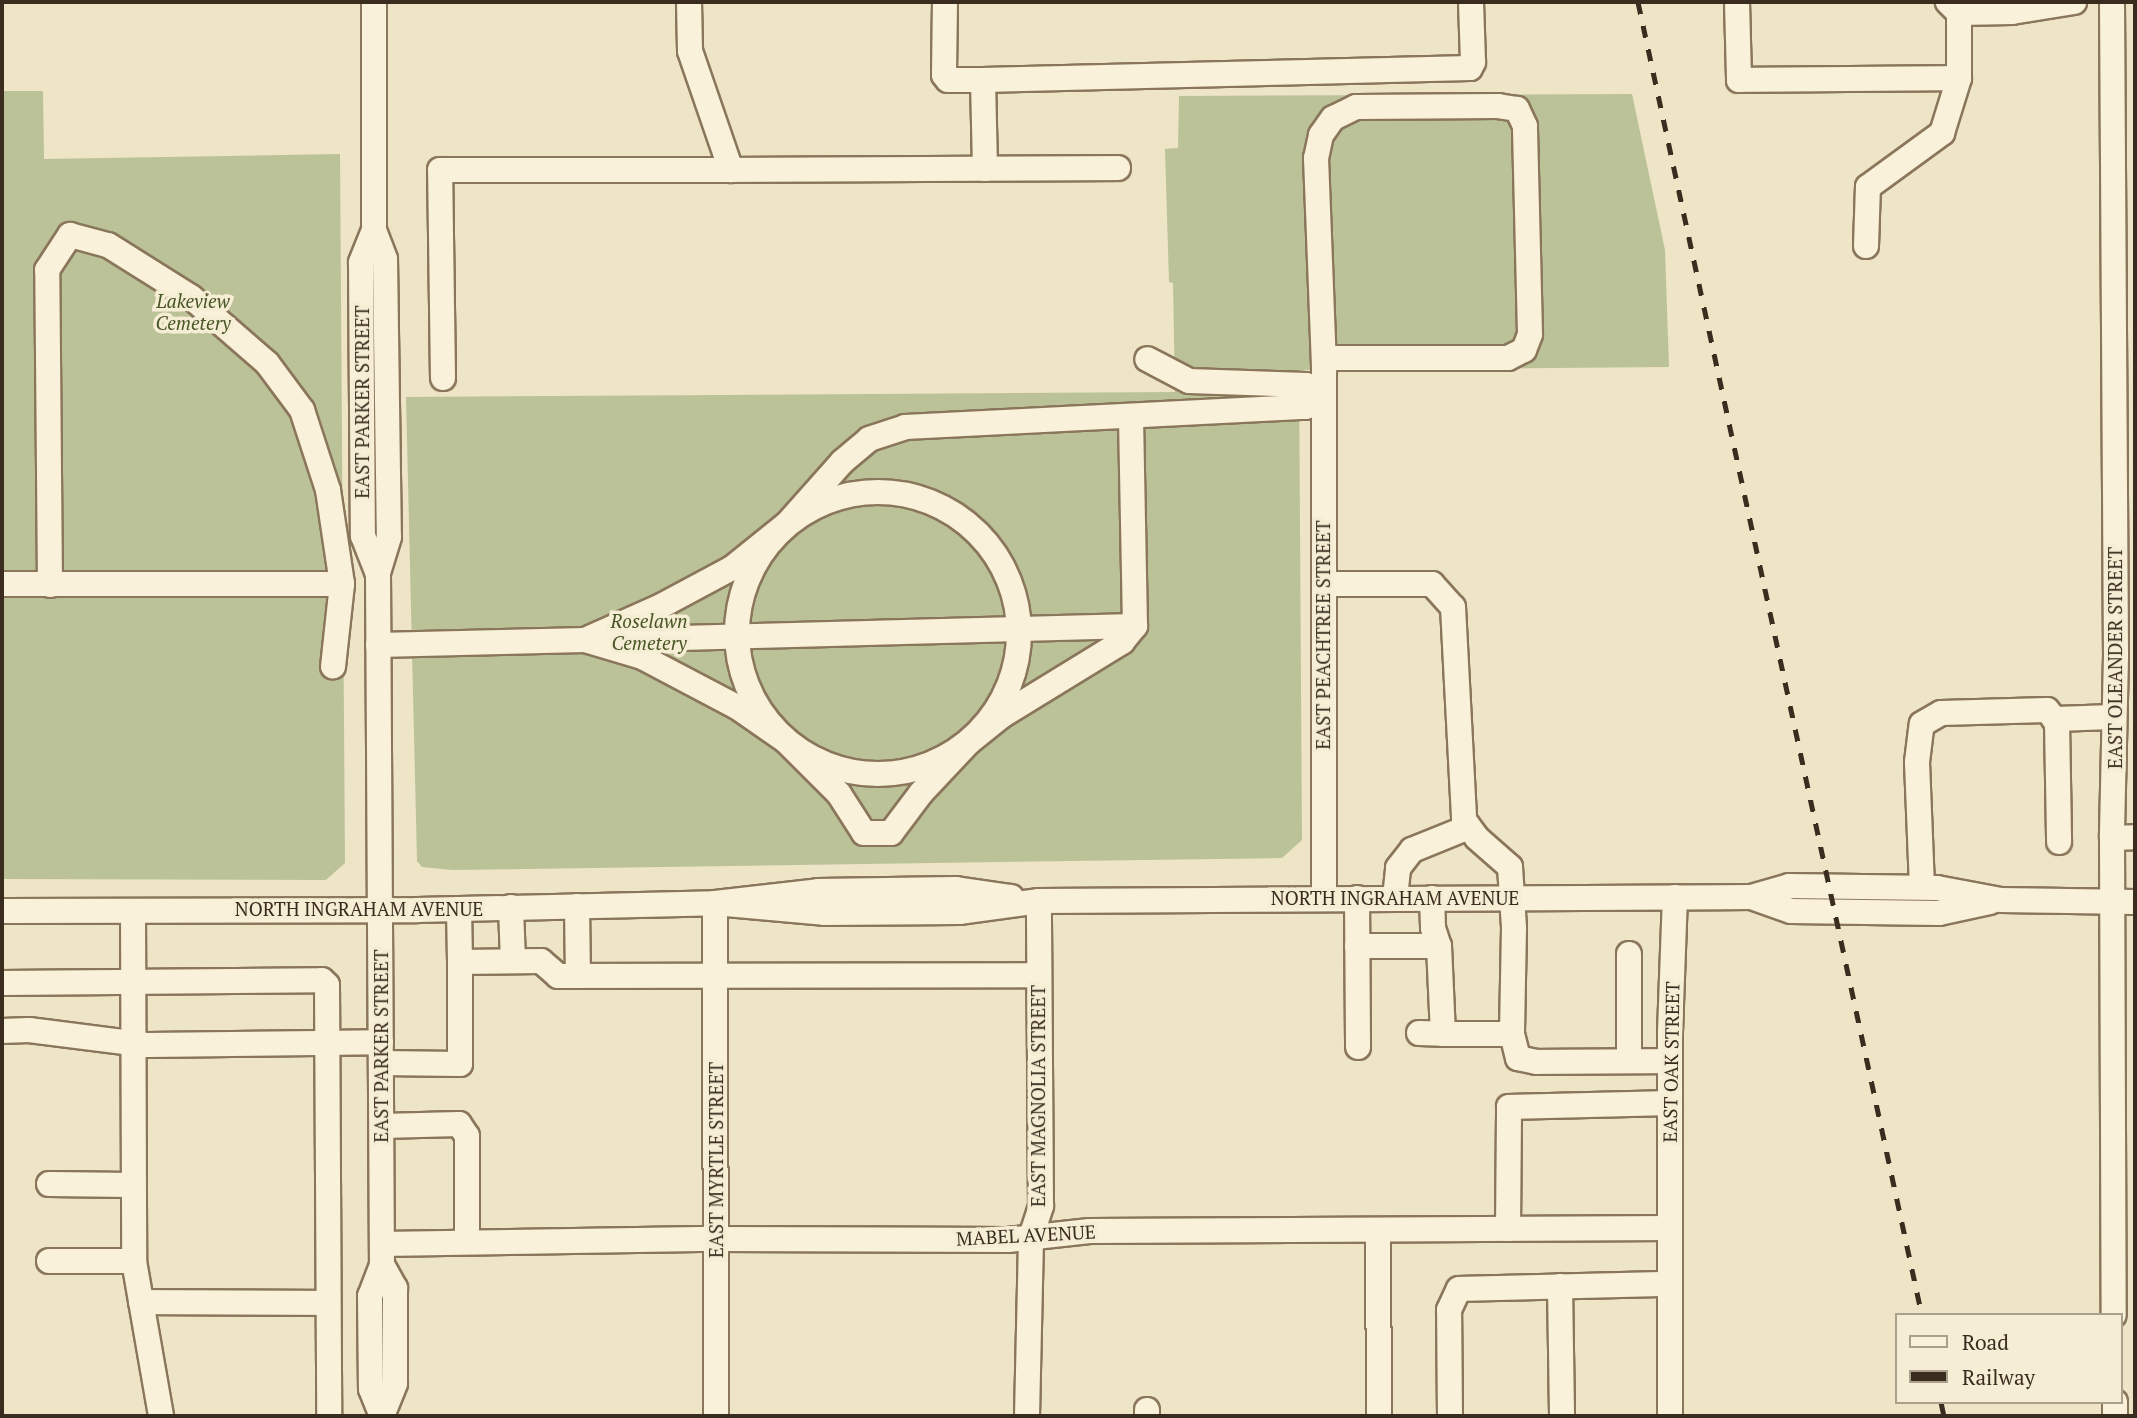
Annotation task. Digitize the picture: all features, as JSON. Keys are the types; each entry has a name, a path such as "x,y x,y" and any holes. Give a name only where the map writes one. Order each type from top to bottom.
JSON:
{"street":[{"name":"EAST PARKER STREET","path":"374,2 374,230 361,263 363,536 378,574 382,1254 370,1296 371,1389 382,1416"},
{"path":"690,2 690,51 731,170"},
{"path":"945,2 944,75 948,80 1470,68 1473,62 1471,2"},
{"path":"1737,2 1738,80 1959,78"},
{"path":"1866,246 1868,187 1942,133 1959,78 1954,8 2012,12 2074,2"},
{"name":"EAST OLEANDER STREET","path":"2112,2 2126,657 2122,733 2124,902 2114,1313"},
{"path":"983,80 985,169"},
{"name":"EAST PEACHTREE STREET","path":"1324,365 1508,358 1524,350 1530,334 1525,126 1517,109 1498,106 1356,107 1333,118 1321,135 1316,158 1324,365 1324,899"},
{"path":"443,378 440,170 1118,169"},
{"path":"50,585 47,270 70,235 108,245 191,297 267,363 302,410 328,489 342,584 333,667"},
{"path":"585,640 661,606 732,568 786,524 825,500 870,491 915,495 956,514 989,544 1012,584 1020,629 1015,671 997,710 920,793 891,833 864,833 839,793 760,711 743,675 737,636 746,585 759,556 786,524 842,462 869,439 905,427 1306,407 1324,398 1306,384 1189,381 1147,359"},
{"path":"585,640 642,657 737,708 819,762 858,774 897,774 935,763 969,742 1003,715 1122,642 1135,626 1131,415"},
{"path":"2,584 342,584"},
{"path":"1324,584 1432,584 1453,607 1458,750 1464,820 1510,867 1513,1034 1518,1058 1537,1062 1670,1061"},
{"path":"378,645 1135,626"},
{"path":"1922,887 1917,762 1922,724 1941,713 2047,710 2057,722 2059,842"},
{"path":"2054,719 2122,733"},
{"path":"1395,898 1398,867 1412,850 1469,827"},
{"name":"NORTH INGRAHAM AVENUE","path":"2,911 459,909 715,903 818,891 956,889 1039,901 1751,897 1790,886 1922,887 2001,900 2124,902"},
{"name":"EAST OAK STREET","path":"1670,1416 1670,1061 1675,897"},
{"name":"NORTH INGRAHAM AVENUE","path":"1751,897 1791,911 1848,912 1938,913 2001,900"},
{"path":"1357,898 1358,1047"},
{"path":"1432,898 1433,928 1439,946 1431,1033 1513,1034"},
{"name":"EAST MAGNOLIA STREET","path":"1027,1416 1031,1237 1041,1206 1039,901"},
{"name":"EAST MYRTLE STREET","path":"715,903 716,1416"},
{"path":"577,906 578,976"},
{"path":"511,907 513,961"},
{"path":"2,1031 29,1030 133,1043 327,1043 460,1064 459,909"},
{"path":"133,911 134,1261 161,1416"},
{"path":"1357,946 1439,946"},
{"path":"1629,954 1629,1061"},
{"path":"460,962 541,961 558,976 1039,975"},
{"path":"2,983 322,979 327,985 329,1416"},
{"path":"1508,1229 1508,1107 1670,1103"},
{"path":"382,1126 459,1124 467,1136 467,1242"},
{"path":"49,1185 133,1185"},
{"name":"MABEL AVENUE","path":"382,1254 467,1242 1031,1237 1090,1231 1670,1228"},
{"path":"1378,1230 1379,1416"},
{"path":"49,1261 134,1261"},
{"path":"1450,1416 1449,1310 1459,1289 1670,1283"},
{"path":"1560,1286 1562,1416"},
{"path":"141,1303 328,1303"}],"green space":[{"name":"Lakeview Cemetery","path":"2,91 43,91 44,159 340,154 345,863 326,880 2,879"},
{"name":"Roselawn Cemetery","path":"1632,94 1665,250 1669,367 1299,370 1302,840 1282,858 452,870 422,867 417,861 406,397 1175,392 1173,283 1169,282 1165,149 1178,148 1179,96"}],"railway":[{"path":"1638,2 1922,1313"},
{"path":"1941,1404 1944,1416"}]}
